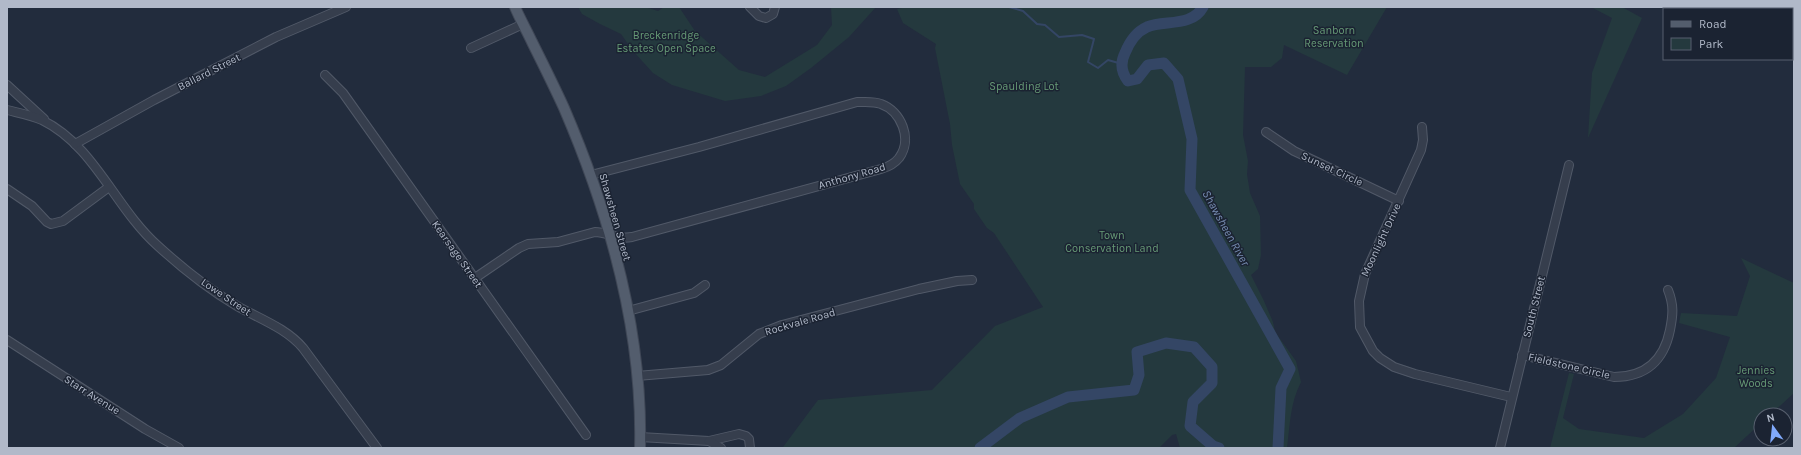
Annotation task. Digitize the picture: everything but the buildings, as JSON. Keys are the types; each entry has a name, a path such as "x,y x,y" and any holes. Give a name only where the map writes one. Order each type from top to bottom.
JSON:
{"main road":[{"name":"Shawsheen Street","path":"515,7 554,86 591,175 611,236 634,341 640,448"}],"street":[{"name":"Ballard Street","path":"75,144 154,100 276,37 346,7"},
{"path":"750,7 760,16 766,18 773,14 776,7"},
{"path":"471,48 523,24"},
{"name":"Kearsage Street","path":"325,75 343,93 586,435"},
{"path":"7,85 48,124"},
{"name":"Anthony Road","path":"475,278 519,248 528,244 558,242 595,232 601,232 611,236 624,238 632,237 888,167 899,158 904,148 904,131 902,121 897,114 880,103 857,102 699,147 591,175"},
{"path":"7,110 31,116 48,124"},
{"name":"Lowe Street","path":"48,124 75,144 110,187 141,229 166,253 219,294 296,340 377,448"},
{"name":"Moonlight Drive","path":"1422,127 1423,140 1421,150 1365,274 1360,290 1359,322 1368,343 1380,358 1398,369 1511,397"},
{"name":"Sunset Circle","path":"1266,132 1294,151 1399,201"},
{"name":"South Street","path":"1500,448 1511,397 1569,165"},
{"path":"7,189 32,206 47,222 51,224 63,221 110,187"},
{"name":"Rockvale Road","path":"637,376 708,370 721,366 759,334 782,325 919,289 957,281 972,280"},
{"path":"628,311 694,293 705,285"},
{"name":"Fieldstone Circle","path":"1522,355 1614,377 1627,377 1637,374 1649,367 1658,359 1668,339 1674,310 1668,290"},
{"name":"Starr Avenue","path":"7,340 145,429 179,448"},
{"path":"640,437 709,441 735,435 743,435 749,440 750,448"},
{"path":"709,441 721,448"}],"green space":[{"name":"Breckenridge Estates Open Space","path":"578,7 645,7 658,11 664,7 679,7 695,31 739,70 765,77 817,45 832,25 831,7 876,7 849,37 786,86 761,96 725,101 672,85 653,73 633,51 621,34 582,14"},
{"path":"907,7 1387,7 1347,75 1284,45 1282,58 1271,67 1245,67 1243,135 1248,161 1247,174 1250,193 1260,216 1261,255 1258,269 1251,275 1273,322 1275,332 1296,361 1301,382 1297,390 1293,406 1287,448 1180,448 1176,434 1172,435 1159,448 783,447 818,400 932,390 995,326 1043,307 994,233 987,228 974,209 974,204 960,184 935,48 936,44 903,23 897,9"},
{"path":"1591,7 1622,7 1642,18 1588,138 1592,73 1612,18"},
{"name":"Jennies Woods","path":"1741,258 1794,283 1794,393 1779,407 1753,407 1753,430 1734,448 1550,448 1569,373 1574,374 1563,418 1579,429 1644,438 1683,414 1716,378 1730,337 1679,323 1681,313 1737,316 1750,276"}],"waterway":[{"path":"1009,7 1023,11 1037,24 1045,25 1059,37 1082,35 1094,39 1088,62 1098,68 1108,60 1122,64"},
{"name":"Shawsheen River","path":"1203,7 1192,18 1178,22 1154,25 1143,29 1133,38 1123,57 1122,67 1128,81 1137,79 1148,65 1164,63 1178,79 1192,139 1190,190 1290,369 1281,388 1278,448"},
{"name":"Shawsheen River","path":"980,448 1020,418 1068,397 1134,390 1139,375 1137,352 1166,343 1194,347 1212,367 1212,383 1193,402 1190,426 1213,446 1219,448"}],"park label":[{"name":"Sanborn Reservation","path":"1334,36"},
{"name":"Spaulding Lot","path":"1024,86"},
{"name":"Town Conservation Land","path":"1112,241"}]}
